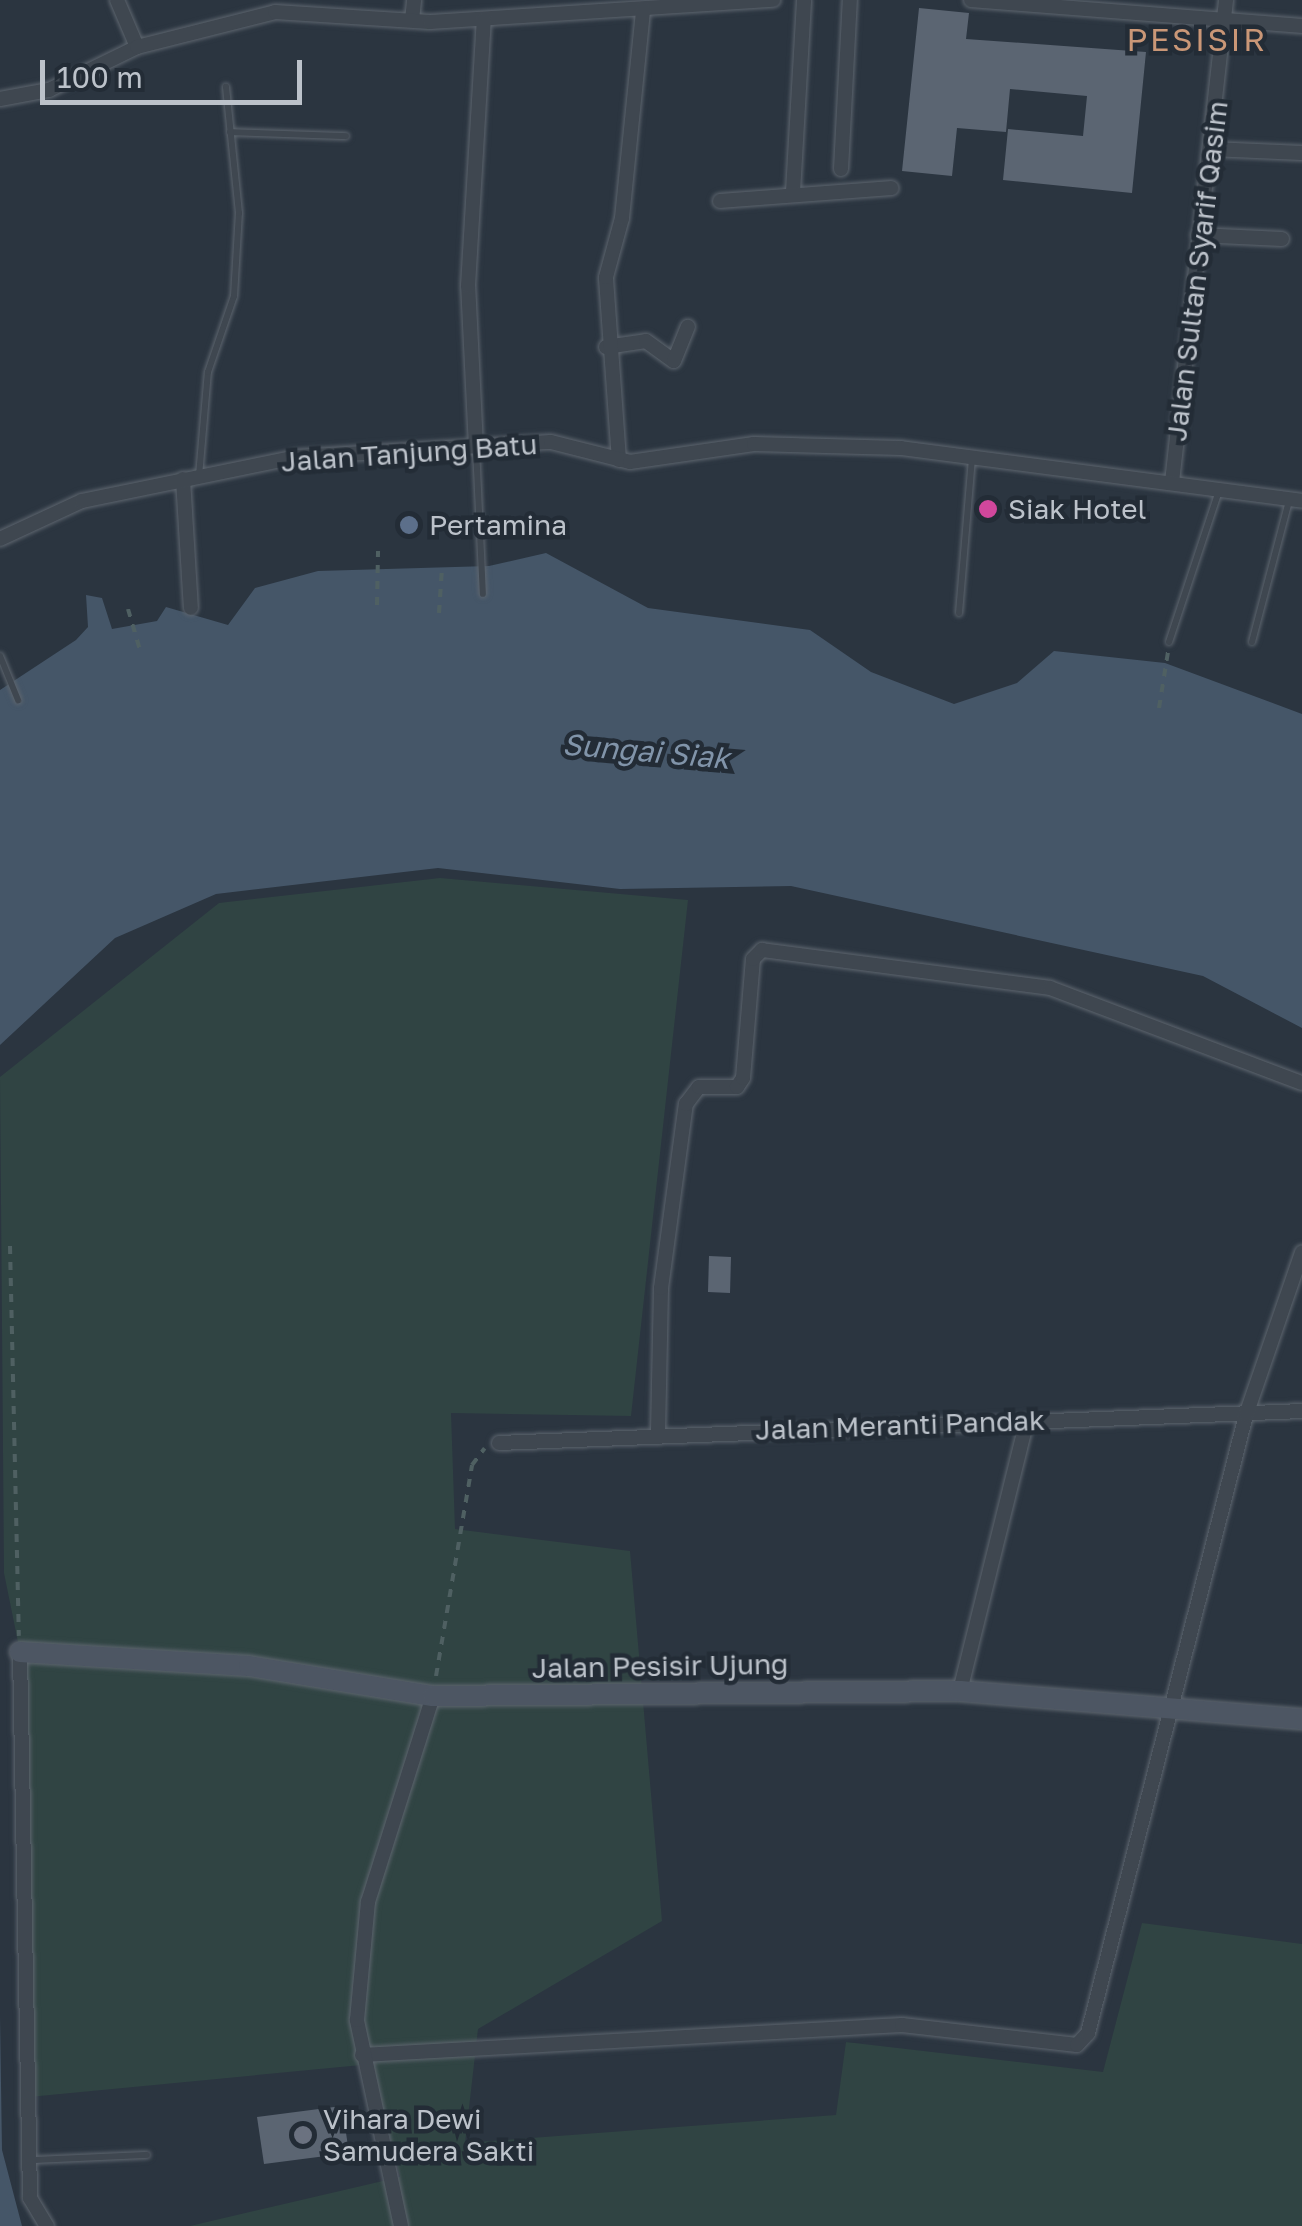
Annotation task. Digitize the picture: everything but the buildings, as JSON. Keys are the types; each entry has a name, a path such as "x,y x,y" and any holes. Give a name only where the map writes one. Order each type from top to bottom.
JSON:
{"street":[{"path":"117,0 137,47"},
{"path":"412,20 414,0"},
{"path":"0,99 49,90 137,47 232,18 325,7 412,20 484,19 559,7 643,10 773,0"},
{"path":"792,192 804,0"},
{"path":"841,170 850,0"},
{"path":"972,0 1302,26"},
{"name":"Jalan Sultan Syarif Qasim","path":"1172,482 1226,0"},
{"path":"619,460 606,347 614,326 606,276 622,218 643,10"},
{"path":"476,447 468,286 484,19"},
{"path":"1210,149 1302,153"},
{"path":"720,201 792,192 892,188"},
{"path":"1198,234 1282,239"},
{"path":"606,347 646,341 674,361 688,326"},
{"name":"Jalan Tanjung Batu","path":"0,540 82,501 296,457 551,442 619,460 687,460 754,444 972,457 1296,501"},
{"path":"182,479 191,608"},
{"path":"658,1432 661,1288 686,1104 699,1087 738,1087 743,1078 753,959 762,950 1050,988 1302,1083"},
{"path":"362,2055 902,2025 1077,2045 1174,1703 1246,1414 1302,1252"},
{"name":"Jalan Meranti Pandak","path":"498,1443 658,1432 1302,1411"},
{"path":"960,1690 1027,1421"},
{"path":"20,1652 30,2198 47,2226"},
{"name":"Jalan Pesisir Ujung","path":"20,1652 249,1666 433,1696 960,1690 1174,1703 1302,1719"},
{"path":"401,2226 362,2055 368,1902 433,1696"}],"lane":[{"path":"199,476 208,372 234,296 239,212 226,87"},
{"path":"230,132 346,136"},
{"path":"476,447 483,594"},
{"path":"958,613 972,457"},
{"path":"1169,642 1219,490"},
{"path":"1252,642 1296,501"},
{"path":"0,656 18,700"},
{"path":"30,2160 147,2155"}],"path":[{"path":"377,605 378,552"},
{"path":"439,613 442,568"},
{"path":"128,609 140,650"},
{"path":"1159,708 1169,642"},
{"path":"10,1246 20,1652"},
{"path":"433,1696 472,1465 498,1443"}],"green space":[{"path":"440,878 688,900 631,1416 451,1413 455,1529 630,1551 662,1921 478,2029 465,2143 836,2115 846,2042 1103,2072 1142,1923 1302,1944 1302,2226 190,2226 400,2177 372,2064 29,2097 20,1652 4,1573 0,1077 219,903"}],"water":[{"name":"Sungai Siak","path":"546,553 648,608 810,630 871,672 954,704 1017,683 1054,651 1165,663 1302,714 1302,1028 1203,976 791,886 620,889 438,868 216,894 115,938 0,1045 0,690 76,640 88,627 86,595 102,598 112,629 157,621 166,607 228,625 255,588 318,571 489,566"},
{"path":"0,2016 2,2150 22,2226 0,2226"}],"place":[{"name":"Siak Hotel","path":"988,509"},
{"name":"Pertamina","path":"409,525"},
{"name":"Vihara Dewi Samudera Sakti","path":"303,2135"}],"district":[{"name":"PESISIR","path":"1197,39"}]}
